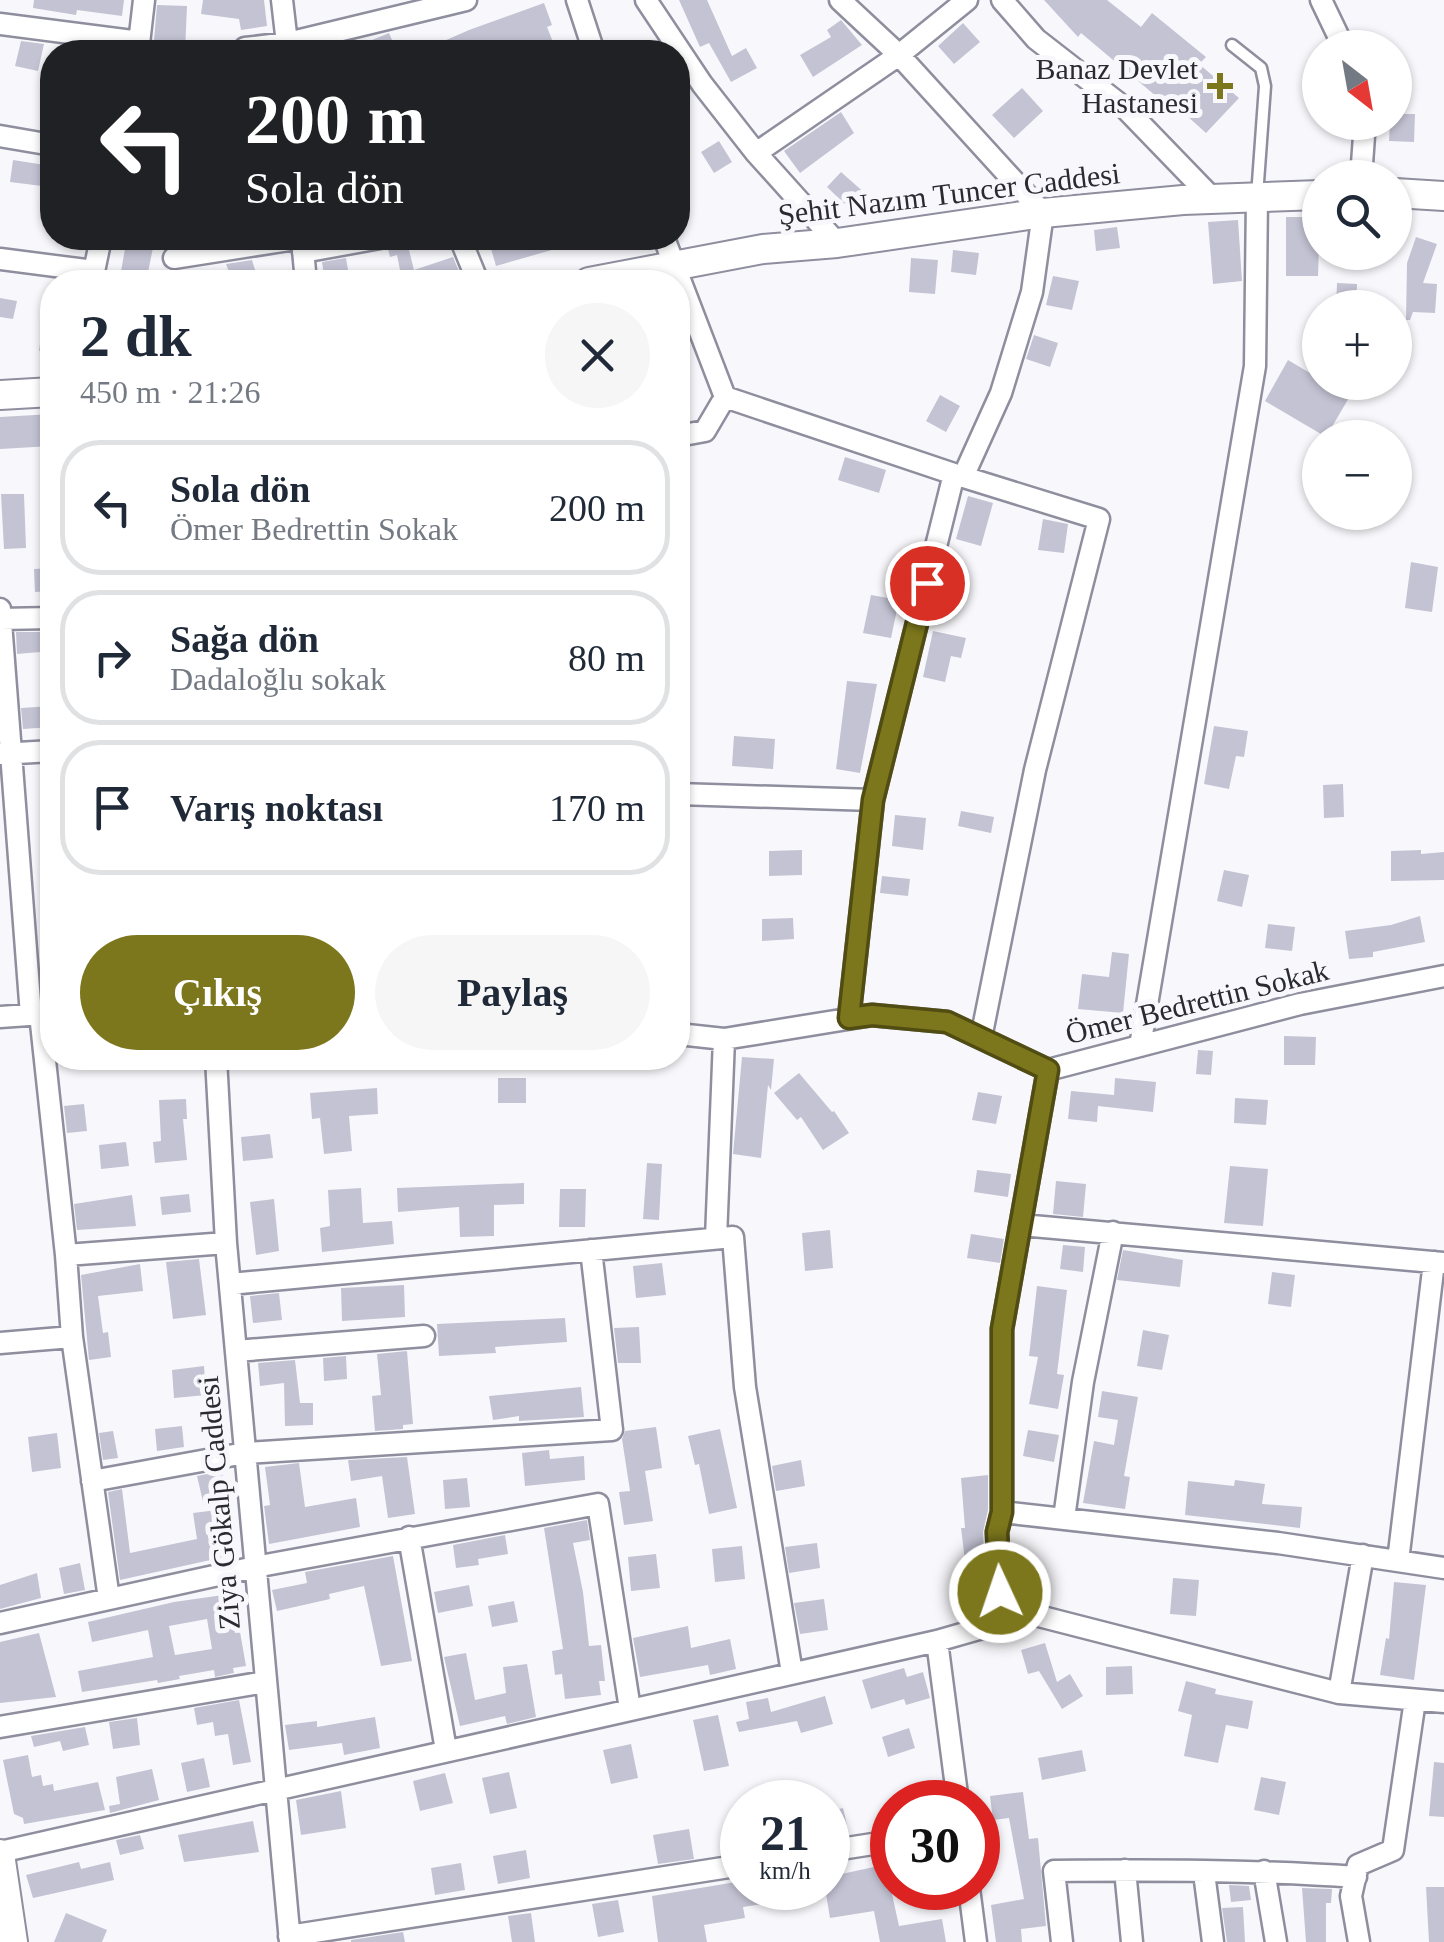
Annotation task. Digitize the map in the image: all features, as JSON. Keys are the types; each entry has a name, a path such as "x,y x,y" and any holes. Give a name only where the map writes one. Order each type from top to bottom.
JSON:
{"street":[{"path":"140,40 144,0"},
{"path":"282,0 287,40"},
{"path":"310,40 391,10 466,0"},
{"path":"578,0 590,40"},
{"path":"646,0 673,40"},
{"path":"840,0 899,55 1044,213 1032,292 1001,393 958,476 873,800 849,1018"},
{"path":"756,153 899,55 967,0"},
{"path":"1002,0 1036,39 1126,109 1213,199"},
{"path":"1321,0 1335,30"},
{"path":"0,24 97,40"},
{"path":"690,66 756,153 837,243"},
{"path":"0,136 40,143"},
{"path":"1412,194 1444,196"},
{"name":"Şehit Nazım Tuncer Caddesi","path":"664,270 763,249 837,243 1044,213 1213,199 1302,196"},
{"path":"1140,1046 1255,366 1257,197"},
{"path":"174,258 238,250"},
{"path":"669,250 676,268"},
{"path":"0,259 57,270"},
{"path":"690,305 725,397"},
{"path":"0,395 40,393"},
{"path":"725,397 1099,519 1035,770 981,1038"},
{"path":"690,433 705,430 725,397"},
{"path":"0,608 6,754 40,1007"},
{"path":"0,619 40,618"},
{"path":"6,754 40,751"},
{"path":"690,794 873,800"},
{"name":"Ömer Bedrettin Sokak","path":"690,1035 724,1038 872,1015 947,1022 1048,1070 1300,1004 1444,976"},
{"path":"0,1017 40,1014"},
{"path":"716,1238 724,1038"},
{"path":"47,1070 72,1337 109,1600"},
{"name":"Ziya Gökalp Caddesi","path":"217,1070 226,1243 289,1939"},
{"path":"1002,1622 997,1532 1002,1512 1002,1329 1048,1070"},
{"path":"1021,1224 1439,1262 1398,1561"},
{"path":"1064,1518 1083,1382 1113,1232"},
{"path":"230,1284 733,1237 745,1387 792,1673"},
{"path":"66,1256 226,1243"},
{"path":"92,1481 244,1452 612,1430 591,1250"},
{"path":"236,1351 424,1336"},
{"path":"0,1343 72,1337"},
{"path":"0,1623 255,1568 598,1504 630,1709"},
{"path":"1002,1512 1444,1568"},
{"path":"409,1538 446,1750"},
{"path":"1339,1693 1363,1556"},
{"path":"8,1939 0,1853 937,1641 1031,1614 1339,1693 1444,1702"},
{"path":"937,1641 955,1780"},
{"path":"0,1727 265,1682"},
{"path":"1359,1942 1352,1896 1358,1865 1394,1850 1415,1700"},
{"path":"289,1939 720,1869"},
{"path":"1062,1942 1054,1870 1264,1871 1356,1877"},
{"path":"1125,1870 1132,1942"},
{"path":"1264,1871 1276,1942"},
{"path":"1204,1873 1212,1942"},
{"path":"972,1910 976,1942"}],"lane":[{"path":"1232,45 1261,68 1265,86 1257,197"}],"building":[{"path":"34,0 124,0 122,16 77,10 76,15 33,8"},
{"path":"203,0 264,0 267,26 241,30 239,19 201,14"},
{"path":"679,0 707,0 732,56 746,48 757,68 731,82 709,43 700,47"},
{"path":"1044,0 1107,0 1141,27 1152,13 1206,57 1199,64 1239,98 1206,133 1081,33 1078,37"},
{"path":"544,3 552,25 547,27 552,40 446,40"},
{"path":"157,5 187,6 186,40 154,40"},
{"path":"841,20 862,45 813,77 800,55 831,37 827,30"},
{"path":"963,23 980,42 954,64 938,46"},
{"path":"389,33 392,40 372,40"},
{"path":"21,41 40,43 38,71 15,66"},
{"path":"1022,88 1043,111 1014,138 992,115"},
{"path":"841,112 854,133 800,173 784,151"},
{"path":"1415,114 1414,142 1389,141 1412,140"},
{"path":"719,141 732,162 714,173 701,152"},
{"path":"13,160 40,164 40,186 10,182"},
{"path":"841,172 867,195 852,211 827,187"},
{"path":"1286,217 1302,217 1302,270 1318,270 1318,276 1286,276"},
{"path":"1238,220 1242,281 1213,284 1208,222"},
{"path":"1117,227 1120,248 1096,251 1094,230"},
{"path":"1416,237 1437,244 1423,283 1437,284 1435,313 1412,315 1412,290 1407,290"},
{"path":"125,250 153,250 148,270 121,270"},
{"path":"388,250 409,250 414,270 400,270 397,255 390,257"},
{"path":"491,250 552,250 496,266"},
{"path":"953,250 979,253 976,275 951,272"},
{"path":"453,257 458,270 414,270"},
{"path":"346,258 348,270 323,270 322,262"},
{"path":"911,258 938,260 935,294 909,292"},
{"path":"252,260 255,270 228,270 226,264"},
{"path":"1053,276 1079,281 1072,310 1046,305"},
{"path":"1337,283 1357,284 1357,290 1337,290"},
{"path":"0,298 17,301 13,319 0,317"},
{"path":"1034,335 1058,343 1050,367 1026,359"},
{"path":"1288,360 1302,368 1302,400 1348,400 1336,420 1302,423 1265,401"},
{"path":"940,395 960,406 946,432 926,421"},
{"path":"40,415 40,447 0,449 0,417"},
{"path":"845,457 886,470 879,493 838,480"},
{"path":"1,494 24,494 26,548 4,549"},
{"path":"968,496 993,503 981,546 956,539"},
{"path":"1043,519 1068,524 1064,553 1038,550"},
{"path":"1411,562 1438,567 1432,612 1405,608"},
{"path":"34,569 40,569 40,592 35,592"},
{"path":"943,580 969,586 963,608 938,602"},
{"path":"871,595 899,600 891,638 863,633"},
{"path":"933,631 966,638 961,658 951,656 945,682 923,677"},
{"path":"16,632 40,632 40,652 17,654"},
{"path":"847,681 877,684 860,773 836,769"},
{"path":"40,707 40,728 23,729 21,708"},
{"path":"1214,726 1248,731 1244,757 1236,756 1229,789 1204,784"},
{"path":"734,736 775,739 773,769 732,766"},
{"path":"1343,784 1344,817 1324,818 1323,785"},
{"path":"961,811 994,817 991,833 958,826"},
{"path":"895,815 926,818 923,850 892,846"},
{"path":"802,850 802,875 769,876 769,851"},
{"path":"1421,850 1421,854 1444,852 1444,880 1391,881 1391,851"},
{"path":"1224,870 1249,875 1242,907 1217,901"},
{"path":"882,876 910,879 908,896 880,893"},
{"path":"1420,916 1425,942 1373,952 1373,957 1349,959 1345,931 1391,925"},
{"path":"793,918 794,939 762,941 762,919"},
{"path":"1268,924 1295,927 1292,951 1265,948"},
{"path":"1112,952 1129,954 1123,1013 1078,1009 1082,974 1109,977"},
{"path":"1284,1036 1316,1037 1315,1065 1284,1065"},
{"path":"1198,1050 1213,1051 1211,1075 1196,1074"},
{"path":"742,1057 774,1059 761,1158 733,1154"},
{"path":"799,1073 849,1133 823,1150 801,1117 797,1120 774,1093"},
{"path":"498,1078 526,1078 526,1103 498,1103"},
{"path":"1115,1078 1156,1082 1153,1112 1098,1106 1097,1122 1068,1119 1071,1091 1114,1095"},
{"path":"377,1088 378,1114 349,1116 352,1151 324,1154 320,1118 312,1119 310,1093"},
{"path":"978,1092 1002,1096 996,1124 972,1120"},
{"path":"1235,1098 1268,1100 1266,1125 1234,1123"},
{"path":"186,1099 187,1119 183,1119 187,1160 155,1163 153,1142 161,1141 159,1100"},
{"path":"84,1104 87,1131 67,1133 64,1106"},
{"path":"270,1134 273,1158 243,1161 241,1137"},
{"path":"126,1142 129,1166 101,1169 99,1145"},
{"path":"647,1163 662,1164 659,1220 643,1219"},
{"path":"1230,1166 1268,1169 1263,1226 1224,1223"},
{"path":"977,1170 1011,1174 1008,1197 974,1192"},
{"path":"1056,1181 1086,1184 1083,1217 1053,1214"},
{"path":"524,1183 524,1204 494,1205 494,1236 460,1237 459,1207 398,1212 397,1188"},
{"path":"361,1188 363,1223 392,1221 394,1244 322,1252 320,1228 330,1226 328,1190"},
{"path":"560,1189 586,1189 585,1227 559,1227"},
{"path":"189,1194 191,1212 162,1215 160,1197"},
{"path":"132,1195 136,1226 77,1230 74,1204"},
{"path":"274,1199 279,1251 256,1255 250,1202"},
{"path":"830,1230 833,1268 805,1271 802,1233"},
{"path":"971,1234 1004,1239 1000,1263 967,1258"},
{"path":"1063,1245 1085,1247 1083,1272 1060,1269"},
{"path":"1123,1250 1183,1260 1180,1287 1117,1280"},
{"path":"199,1259 206,1315 173,1319 166,1262"},
{"path":"662,1263 666,1295 636,1298 633,1266"},
{"path":"140,1264 143,1291 98,1296 111,1357 89,1360 81,1275"},
{"path":"1272,1272 1295,1275 1291,1307 1268,1304"},
{"path":"404,1285 405,1317 342,1321 341,1288"},
{"path":"1037,1286 1067,1290 1057,1374 1064,1375 1058,1409 1029,1404 1038,1357 1029,1356"},
{"path":"279,1293 282,1320 253,1323 250,1296"},
{"path":"565,1318 567,1342 495,1347 496,1353 439,1356 437,1324"},
{"path":"639,1327 641,1363 618,1363 614,1328"},
{"path":"1143,1330 1169,1335 1162,1370 1137,1366"},
{"path":"407,1351 413,1424 403,1425 403,1429 375,1431 372,1396 381,1395 377,1354"},
{"path":"346,1356 347,1379 324,1381 323,1358"},
{"path":"295,1360 300,1403 313,1403 313,1425 285,1426 284,1383 260,1386 258,1363"},
{"path":"204,1366 206,1395 174,1398 172,1370"},
{"path":"581,1387 584,1417 519,1421 519,1416 493,1420 489,1396"},
{"path":"1102,1391 1138,1397 1124,1476 1130,1477 1125,1509 1083,1503 1094,1441 1114,1445 1118,1420 1098,1417"},
{"path":"182,1426 184,1447 157,1451 155,1429"},
{"path":"656,1427 662,1468 645,1471 653,1521 624,1525 619,1492 630,1491 622,1439 625,1431"},
{"path":"720,1429 737,1508 709,1514 699,1464 695,1465 688,1436"},
{"path":"1028,1430 1059,1435 1054,1462 1023,1456"},
{"path":"113,1431 118,1458 103,1460 99,1433"},
{"path":"57,1433 61,1468 32,1472 28,1437"},
{"path":"549,1450 550,1459 584,1456 585,1480 525,1486 522,1453"},
{"path":"407,1457 415,1514 388,1518 382,1476 351,1481 348,1460"},
{"path":"801,1460 805,1486 776,1491 772,1466"},
{"path":"299,1463 305,1507 356,1498 360,1527 269,1544 264,1506 270,1505 265,1467"},
{"path":"222,1471 228,1501 204,1506 197,1476"},
{"path":"988,1475 988,1510 983,1532 986,1591 969,1593 961,1528 965,1528 961,1478"},
{"path":"467,1478 470,1507 445,1509 443,1480"},
{"path":"1235,1480 1265,1484 1262,1504 1302,1507 1300,1528 1185,1515 1188,1481 1234,1486"},
{"path":"122,1489 130,1553 197,1539 193,1513 217,1510 224,1557 120,1580 108,1492"},
{"path":"587,1520 590,1540 573,1543 589,1646 601,1645 605,1681 599,1681 601,1695 565,1699 562,1674 555,1675 552,1651 563,1649 544,1528"},
{"path":"505,1535 508,1554 478,1559 479,1565 456,1568 453,1545"},
{"path":"817,1543 820,1568 789,1573 785,1547"},
{"path":"742,1546 745,1579 715,1582 712,1549"},
{"path":"656,1554 660,1588 631,1591 628,1557"},
{"path":"393,1556 412,1661 381,1666 364,1586 329,1594 330,1599 277,1611 272,1590 307,1583 305,1572"},
{"path":"80,1563 85,1590 64,1594 59,1568"},
{"path":"37,1573 41,1598 0,1609 0,1585"},
{"path":"1173,1578 1199,1580 1196,1616 1170,1614"},
{"path":"1394,1582 1426,1585 1414,1680 1380,1675 1386,1638 1389,1639"},
{"path":"469,1585 473,1606 438,1613 434,1592"},
{"path":"230,1594 235,1633 240,1632 246,1666 215,1677 214,1670 158,1683 157,1680 82,1692 78,1671 153,1657 148,1630 92,1642 88,1622","holes":["207,1619 212,1649 175,1655 169,1626"]},
{"path":"824,1599 828,1630 800,1634 794,1603"},
{"path":"514,1601 518,1622 492,1627 488,1606"},
{"path":"688,1626 691,1648 730,1639 736,1669 710,1675 708,1665 640,1677 633,1638"},
{"path":"39,1633 56,1697 0,1703 0,1642"},
{"path":"1045,1643 1057,1682 1070,1674 1083,1696 1062,1709 1039,1671 1028,1674 1021,1650"},
{"path":"466,1653 475,1700 506,1693 503,1667 527,1664 536,1717 507,1724 505,1716 460,1726 444,1657"},
{"path":"1132,1666 1133,1694 1106,1695 1106,1667"},
{"path":"904,1668 907,1677 923,1672 930,1698 906,1705 904,1699 871,1709 862,1680"},
{"path":"1186,1681 1216,1689 1215,1694 1253,1701 1248,1729 1226,1725 1218,1763 1184,1756 1192,1715 1178,1711"},
{"path":"825,1696 833,1724 801,1733 797,1721 739,1732 736,1722 749,1719 746,1702 768,1698 771,1712"},
{"path":"239,1700 251,1762 233,1765 228,1734 215,1736 213,1722 197,1725 194,1708"},
{"path":"718,1715 729,1766 704,1771 693,1720"},
{"path":"375,1717 380,1748 344,1755 342,1743 289,1750 285,1725 317,1721 317,1727"},
{"path":"137,1718 140,1745 113,1749 109,1722"},
{"path":"85,1727 89,1745 63,1751 60,1741 34,1747 31,1736"},
{"path":"909,1728 915,1748 888,1757 882,1737"},
{"path":"631,1744 638,1778 611,1784 603,1750"},
{"path":"1082,1750 1086,1771 1042,1780 1038,1758"},
{"path":"28,1755 32,1777 41,1775 43,1786 53,1784 54,1791 98,1782 105,1810 24,1824 23,1818 14,1814 3,1760"},
{"path":"204,1758 210,1787 187,1792 181,1763"},
{"path":"1434,1762 1444,1763 1444,1817 1429,1816"},
{"path":"152,1769 159,1800 110,1813 109,1806 120,1804 116,1777"},
{"path":"509,1772 517,1808 490,1814 482,1778"},
{"path":"445,1773 453,1803 420,1811 413,1781"},
{"path":"1261,1777 1286,1782 1279,1815 1254,1810"},
{"path":"341,1791 346,1828 301,1835 296,1800"},
{"path":"1023,1792 1029,1839 1038,1838 1046,1926 1021,1929 1022,1942 996,1942 992,1910 1000,1910 1000,1903 1024,1899 1009,1818 1000,1819 1000,1795"},
{"path":"253,1821 259,1852 184,1862 178,1835"},
{"path":"689,1829 694,1859 658,1864 653,1835"},
{"path":"140,1835 144,1849 120,1855 116,1840"},
{"path":"526,1850 530,1878 498,1884 493,1856"},
{"path":"79,1862 81,1869 110,1862 114,1880 33,1898 26,1875"},
{"path":"461,1863 465,1890 435,1895 431,1868"},
{"path":"870,1868 870,1910 896,1910 899,1926 942,1919 946,1942 880,1942 874,1911 830,1918 829,1910 850,1910 850,1872"},
{"path":"720,1885 720,1910 744,1910 745,1918 704,1925 707,1942 658,1942 652,1896"},
{"path":"1229,1885 1249,1886 1251,1900 1231,1902"},
{"path":"1426,1887 1444,1887 1444,1942 1429,1942"},
{"path":"1302,1888 1332,1889 1331,1903 1326,1903 1326,1942 1306,1942"},
{"path":"618,1900 624,1932 598,1937 592,1904"},
{"path":"1243,1907 1245,1942 1227,1942 1222,1908"},
{"path":"66,1913 107,1930 102,1942 54,1942"},
{"path":"531,1913 535,1942 512,1942 508,1916"},
{"path":"403,1932 405,1942 351,1942 351,1940"}],"place":[{"name":"Banaz Devlet Hastanesi","path":"1220,86"}],"route":[{"path":"927,583 873,800 849,1018 872,1015 947,1022 1048,1070 1002,1329 1002,1512 997,1532 1000,1592"}]}
